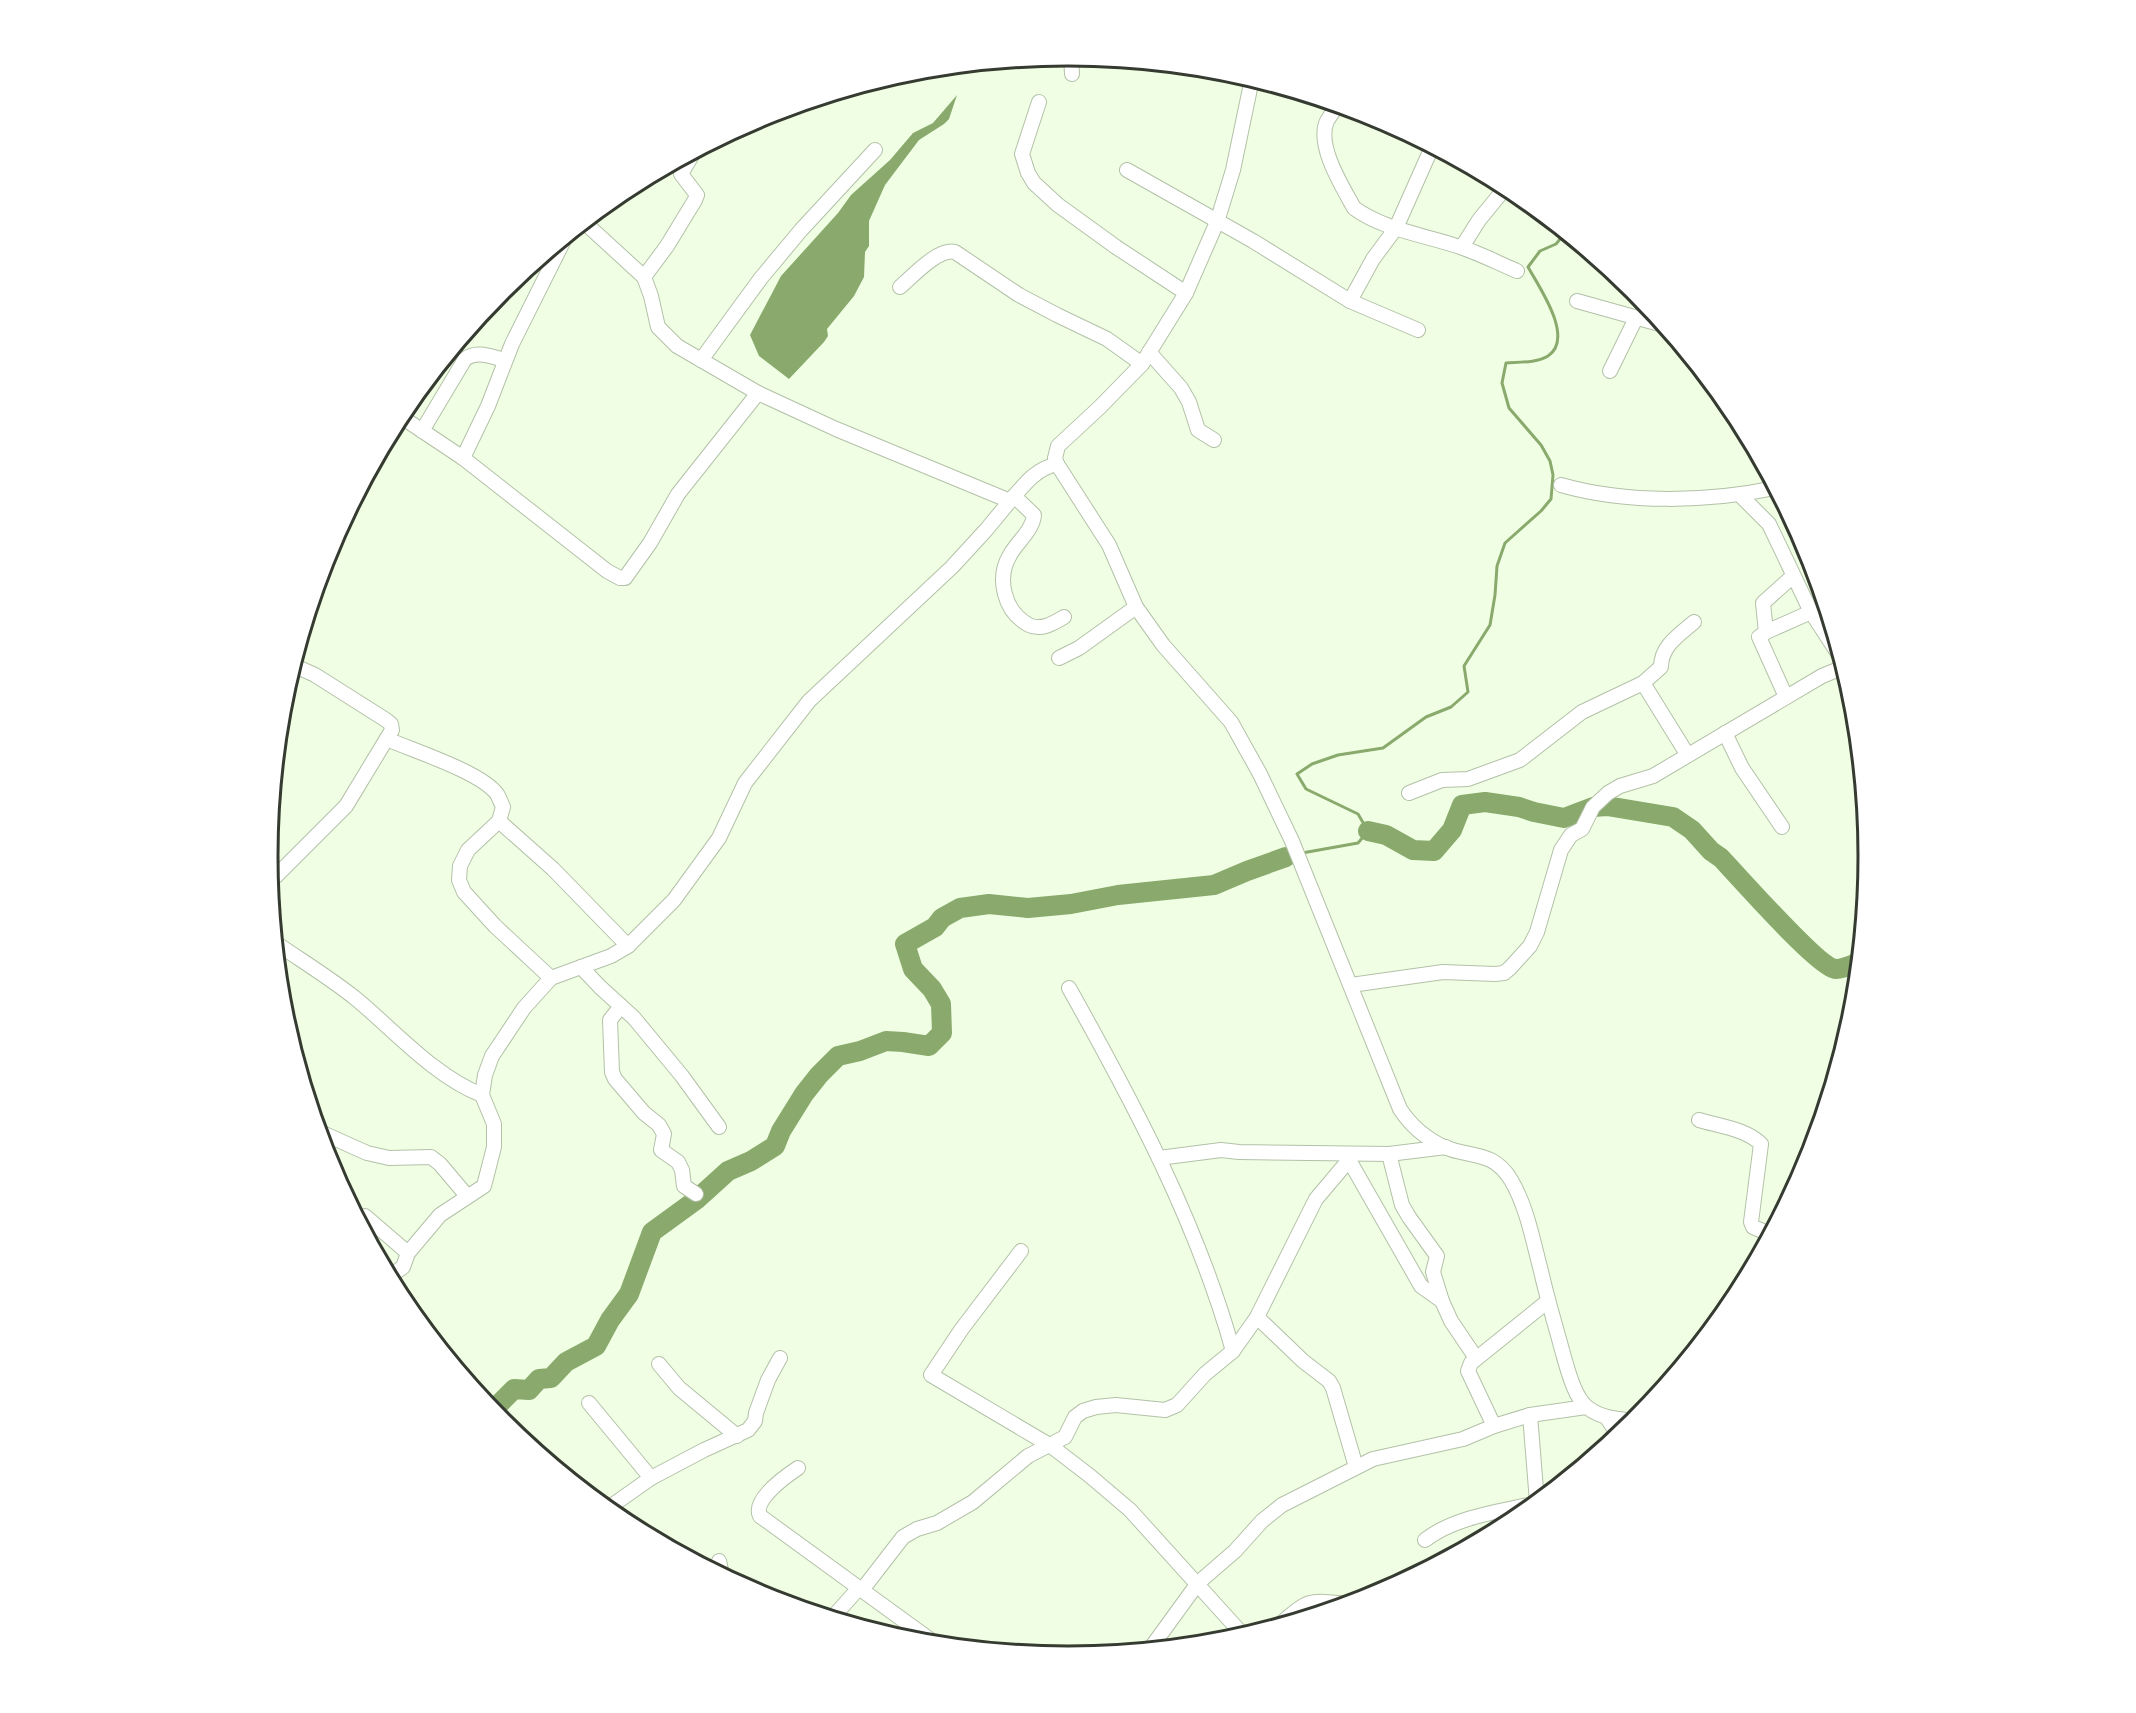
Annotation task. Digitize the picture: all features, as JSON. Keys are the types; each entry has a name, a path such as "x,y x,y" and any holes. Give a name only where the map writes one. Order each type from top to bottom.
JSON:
{"street":[{"path":"1072,66 1072,74"},
{"path":"1250,88 1233,170 1217,222 1186,293 1146,358 1100,407 1058,446 1055,458 1109,545 1136,607 1163,645 1230,722 1260,774 1292,841 1400,1109 1408,1121 1423,1135 1446,1147 1487,1157 1496,1162 1511,1180 1528,1221 1571,1381 1586,1407 1607,1418 1622,1420"},
{"path":"1039,102 1022,153 1025,166 1034,183 1058,205 1116,248 1186,293"},
{"path":"1333,112 1327,122 1324,138 1328,153 1354,208 1362,214 1396,228 1462,247 1517,271"},
{"path":"700,360 761,278 809,221 875,150"},
{"path":"1350,301 1373,259 1396,228 1428,153"},
{"path":"644,277 668,246 697,195 681,174 686,165"},
{"path":"1127,170 1253,241 1350,301 1418,330"},
{"path":"1462,247 1479,220 1500,195"},
{"path":"590,227 644,277 658,327 677,346 758,393 857,438 1012,498 1034,515 1032,525 1006,562 1003,591 1007,602 1016,614 1030,625 1046,626 1064,617"},
{"path":"900,287 934,258 948,251 955,252 1019,295 1146,358 1181,388 1198,430 1214,440"},
{"path":"463,458 484,415 505,360 557,253"},
{"path":"1577,301 1649,321"},
{"path":"1610,371 1636,318"},
{"path":"422,431 465,359 481,354 505,360"},
{"path":"408,422 463,458 620,579 625,578 650,543 678,494 758,393"},
{"path":"396,1272 403,1267 408,1253 440,1215 483,1186 494,1147 494,1124 482,1095 485,1075 492,1056 524,1008 551,978 611,956 628,946 674,900 719,838 745,783 809,701 952,567 1033,475 1046,467 1057,464"},
{"path":"1561,485 1583,492 1659,499 1741,496 1768,490"},
{"path":"1741,496 1770,524 1810,612 1828,639"},
{"path":"1766,632 1763,603 1793,576"},
{"path":"1059,658 1079,648 1136,607"},
{"path":"1786,697 1759,637 1810,612"},
{"path":"1409,793 1442,780 1468,779 1520,760 1582,712 1643,683 1661,667 1661,656 1665,649 1694,622"},
{"path":"278,874 346,806 392,730 391,724 386,720 315,675 300,668"},
{"path":"1351,985 1443,972 1504,973 1530,946 1537,932 1561,849 1571,835 1582,829 1593,807 1614,789 1653,776 1822,676 1836,670"},
{"path":"1643,683 1687,754"},
{"path":"1725,734 1742,768 1782,827"},
{"path":"387,739 465,771 487,784 497,794 503,807 499,821 468,850 460,866 459,880 464,892 495,926 551,978"},
{"path":"499,821 553,869 628,946"},
{"path":"283,948 352,996 403,1041 458,1083 482,1095"},
{"path":"580,967 634,1018 682,1076 719,1127"},
{"path":"1069,988 1159,1158 1207,1270 1233,1351"},
{"path":"621,1006 612,1015 609,1025 612,1072 615,1079 644,1113 659,1125 664,1134 661,1150 678,1162 682,1170 684,1186 696,1194"},
{"path":"1699,1120 1743,1133 1761,1144 1751,1222 1753,1227 1764,1231"},
{"path":"329,1136 367,1153 389,1158 431,1157 440,1164 467,1196"},
{"path":"1159,1158 1221,1150 1351,1157 1446,1147"},
{"path":"1389,1154 1402,1205 1437,1256 1433,1272 1442,1301 1451,1322 1476,1358"},
{"path":"1351,1157 1420,1286 1442,1301"},
{"path":"838,1612 903,1537 917,1529 938,1523 973,1502 1028,1456 1065,1437 1075,1417 1083,1411 1116,1405 1165,1410 1172,1408 1205,1374 1233,1351 1257,1317 1316,1199 1351,1157"},
{"path":"365,1216 408,1253"},
{"path":"1021,1251 961,1330 931,1375 1051,1446 1130,1510 1237,1628"},
{"path":"1494,1426 1468,1371 1471,1363 1548,1301"},
{"path":"1257,1317 1303,1361 1329,1381 1356,1467"},
{"path":"615,1504 651,1478 748,1430 755,1420 768,1380 780,1358"},
{"path":"659,1364 679,1388 737,1436"},
{"path":"589,1403 651,1478"},
{"path":"1155,1642 1198,1583 1235,1551 1262,1521 1282,1505 1373,1459 1463,1439 1530,1415 1586,1407"},
{"path":"1530,1415 1536,1493"},
{"path":"1607,1418 1614,1428"},
{"path":"798,1468 776,1484 759,1507 760,1516 921,1633"},
{"path":"1425,1540 1436,1531 1452,1525 1514,1509"},
{"path":"719,1561 720,1566"},
{"path":"1292,1614 1313,1600 1330,1602"}],"shaded area":[{"path":"957,95 949,119 919,140 885,185 869,221 869,246 865,252 864,277 854,296 827,329 828,336 824,342 789,379 759,356 750,335 781,276 838,213 851,195 890,160 913,133 933,123"}],"waterway":[{"path":"1302,853 1358,843 1368,831 1358,814 1306,789 1297,774 1312,764 1338,755 1383,748 1426,717 1451,707 1468,692 1464,666 1490,625 1497,566 1505,543 1551,499 1553,475 1550,461 1541,445 1509,408 1502,383 1506,363 1538,360 1548,356 1555,348 1558,337 1552,312 1528,267 1540,251 1556,244 1561,238"},
{"path":"1368,831 1386,835 1413,850 1434,851 1452,830 1462,805 1485,802 1519,807 1564,818 1593,807 1607,806 1673,817 1692,830 1711,851 1721,858 1813,954 1836,969 1851,966"},
{"path":"1286,857 1293,855"},
{"path":"499,1404 514,1389 529,1390 539,1379 551,1378 566,1362 596,1346 610,1320 629,1294 652,1232 696,1200 728,1171 751,1161 775,1146 781,1131 804,1094 838,1056 886,1041 929,1046 942,1033 941,1004 932,989 913,969 905,944 935,927 942,918 960,908 989,904 1028,908 1071,904 1118,895 1214,885 1286,857"}]}
